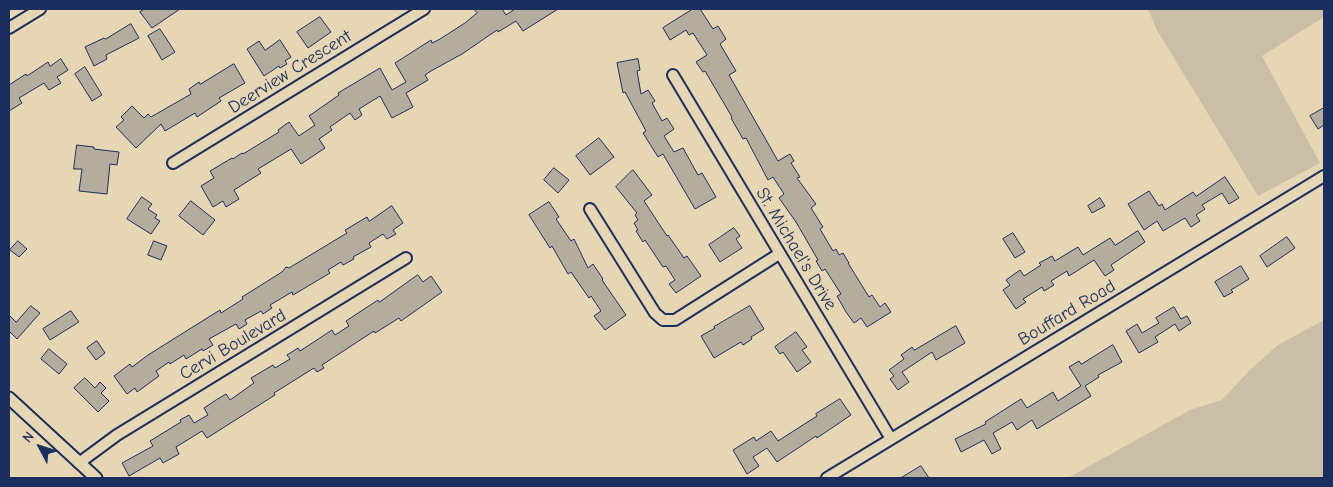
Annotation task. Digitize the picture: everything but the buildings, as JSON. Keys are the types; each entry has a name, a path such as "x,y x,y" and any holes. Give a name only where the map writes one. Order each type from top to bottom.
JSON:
{"street":[{"path":"9,28 40,9"},
{"path":"403,9 408,18"},
{"name":"Deerview Crescent","path":"173,163 424,9"},
{"name":"St. Michael's Drive","path":"673,75 891,439"},
{"name":"Bouffard Road","path":"827,478 1324,176"},
{"path":"590,210 655,313 663,320 675,320 779,254"},
{"name":"Cervi Boulevard","path":"79,462 117,435 406,258"},
{"path":"9,398 96,478"}],"shaded area":[{"path":"1148,9 1324,9 1324,17 1262,56 1320,163 1258,196 1157,30"},
{"path":"1324,320 1324,478 1068,478 1190,410 1222,400 1250,370 1278,345"}]}
